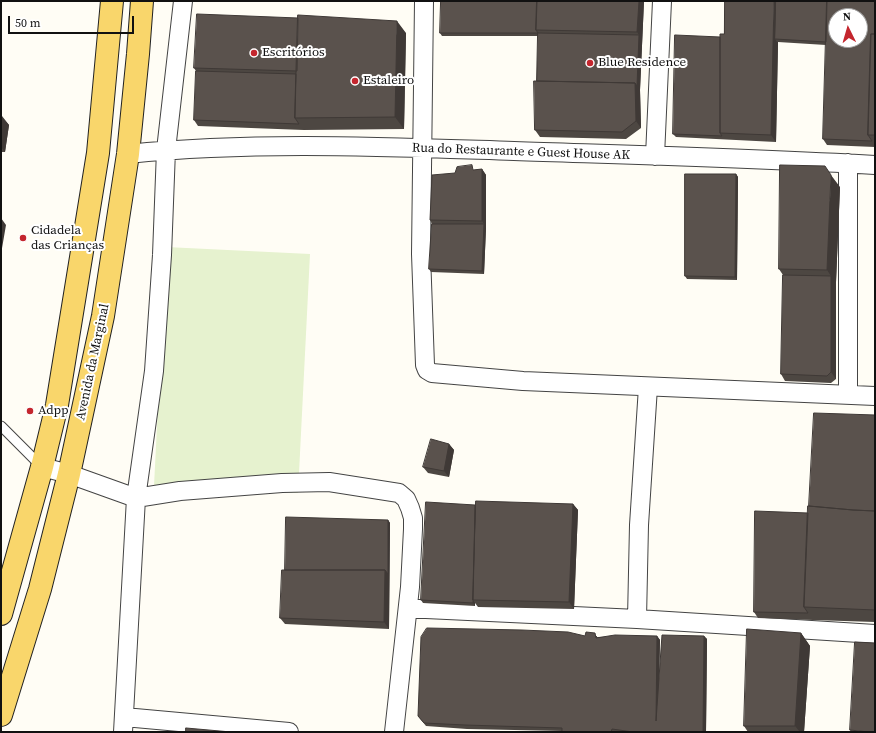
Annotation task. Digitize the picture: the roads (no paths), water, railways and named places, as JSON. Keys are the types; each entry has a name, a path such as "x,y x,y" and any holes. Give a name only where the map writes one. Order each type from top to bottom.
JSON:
{"main road":[{"name":"Avenida da Marginal","path":"1,614 42,467 57,405 96,169 112,1"},
{"name":"Avenida da Marginal","path":"1,715 40,589 69,474 103,316 128,154 142,1"}],"street":[{"path":"183,1 166,150 162,255 154,372 136,498 124,724 289,732"},
{"path":"424,1 422,53 423,148 421,254 425,364 427,370 432,373 523,381 648,388 875,396"},
{"path":"655,156 662,1"},
{"name":"Rua do Restaurante e Guest House AK","path":"128,154 166,150 292,146 423,148 875,165"},
{"path":"848,163 848,394"},
{"path":"637,619 639,525 648,388"},
{"path":"42,467 69,474 136,498 180,490 282,483 329,482 399,493 406,499 410,508 413,524 408,609 394,732"},
{"path":"408,609 637,619 875,634"}],"lane":[{"path":"1,426 42,467"}],"place":[{"name":"Escritórios","path":"254,53"},
{"name":"Blue Residence","path":"590,63"},
{"name":"Estaleiro","path":"355,81"},
{"name":"Cidadela das Crianças","path":"23,238"},
{"name":"Adpp","path":"30,411"}]}
